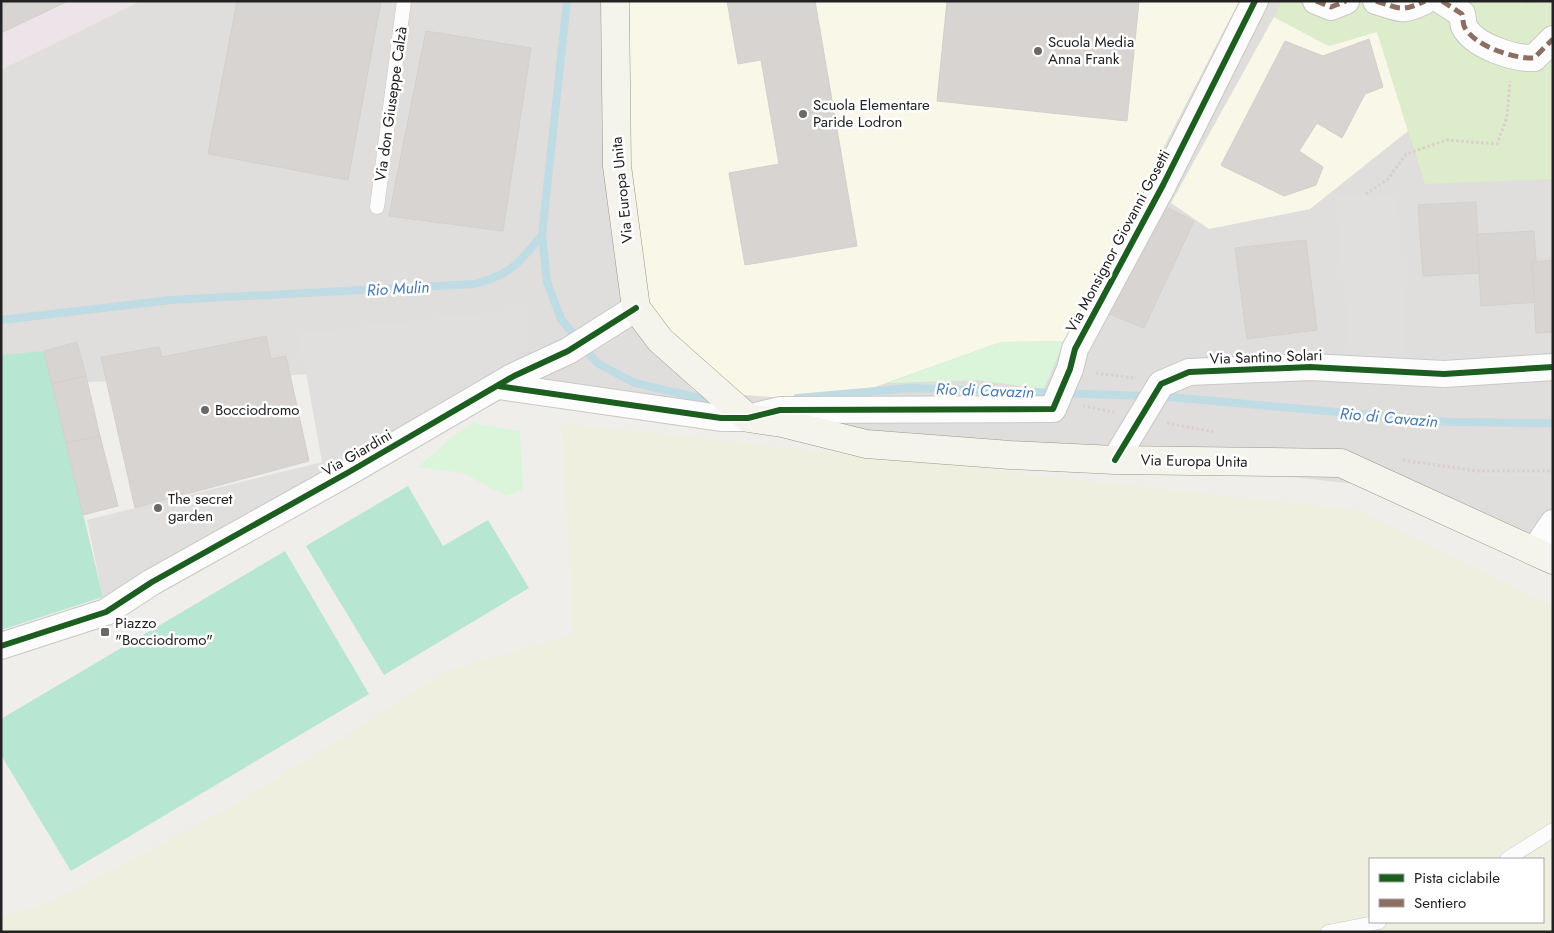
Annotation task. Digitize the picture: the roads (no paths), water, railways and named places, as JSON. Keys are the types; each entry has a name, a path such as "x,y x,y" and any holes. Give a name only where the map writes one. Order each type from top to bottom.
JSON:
{"main road":[{"name":"Via Europa Unita","path":"615,1 617,166 636,308 660,340 748,418 782,423 866,444 1010,455 1115,460 1341,463 1543,555"}],"street":[{"name":"Via Monsignor Giovanni Gosetti","path":"748,418 780,410 1055,404 1070,369 1076,349 1159,193 1255,1"},
{"path":"1316,1 1331,7 1346,1"},
{"path":"1376,1 1396,9 1411,8 1425,1"},
{"path":"1442,1 1462,14 1464,27 1478,41 1521,59 1534,58 1553,39"},
{"name":"Via Giardini","path":"1,646 106,612 152,582 350,472 514,376 568,352 636,308"},
{"name":"Via Santino Solari","path":"1115,460 1160,384 1189,372 1301,367 1444,374 1553,367"},
{"path":"498,386 721,418 748,418"},
{"name":"Via Europa Unita","path":"1543,555 1553,523"}],"lane":[{"name":"Via don Giuseppe Calzà","path":"377,207 404,1"},
{"path":"1509,858 1553,830"},
{"path":"1328,932 1373,923"}],"waterway":[{"name":"Rio Mulin","path":"1,320 171,300 475,284 506,272 520,261 542,235 567,1"},
{"name":"Rio di Cavazin","path":"542,235 547,282 561,319 597,363 635,383 716,402"},
{"name":"Rio di Cavazin","path":"797,398 910,388 1147,396"},
{"name":"Rio di Cavazin","path":"1158,396 1449,422 1553,423"}],"place":[{"name":"Scuola Media Anna Frank","path":"1038,51"},
{"name":"Scuola Elementare Paride Lodron","path":"803,114"},
{"name":"Bocciodromo","path":"205,410"},
{"name":"The secret garden","path":"158,508"},
{"name":"Piazzo \"Bocciodromo\"","path":"105,632"}]}
